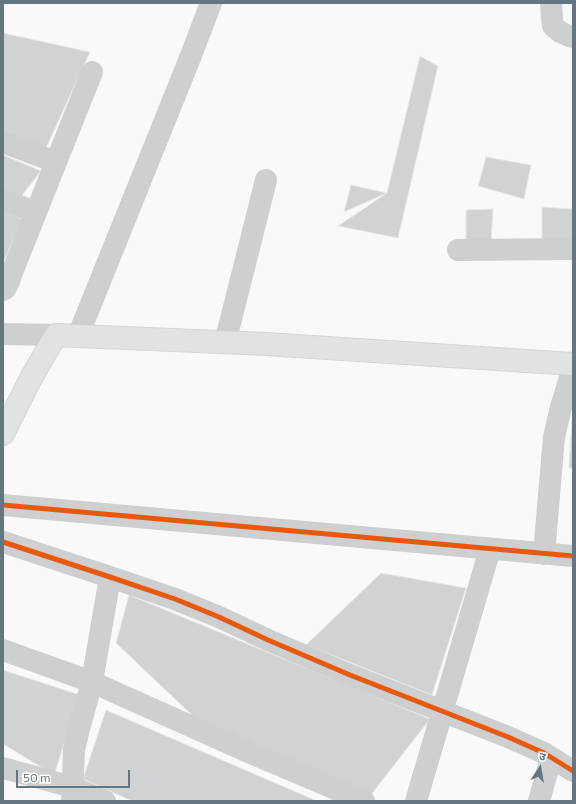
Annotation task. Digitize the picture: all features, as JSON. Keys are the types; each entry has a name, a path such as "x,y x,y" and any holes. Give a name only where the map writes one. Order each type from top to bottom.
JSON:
{"main road":[{"path":"3,434 31,378 56,335 225,343 573,364"}],"street":[{"path":"78,336 211,3"},
{"path":"552,3 553,26 560,32 573,37"},
{"path":"3,290 9,282 92,72"},
{"path":"3,142 56,162"},
{"path":"225,343 266,180"},
{"path":"3,200 36,212"},
{"path":"458,250 573,249"},
{"path":"3,334 56,335"},
{"path":"544,554 554,437 561,407 573,368"},
{"path":"3,505 573,556"},
{"path":"3,542 110,576 175,599 350,675 508,737 544,753 573,771"},
{"path":"416,801 490,549"},
{"path":"72,794 74,750 92,682 110,576"},
{"path":"3,650 92,682 246,751 364,801"},
{"path":"538,801 552,758"},
{"path":"3,768 72,794 105,801"}],"building":[{"path":"3,33 90,52 46,148 3,131"},
{"path":"420,56 438,66 398,238 338,226 387,193"},
{"path":"3,155 41,171 20,198 3,189"},
{"path":"486,157 531,165 524,199 478,186"},
{"path":"351,185 387,193 344,212"},
{"path":"542,207 573,209 573,241 542,239"},
{"path":"493,209 491,242 466,240 466,210"},
{"path":"3,211 23,219 3,263"},
{"path":"573,405 573,468 569,468"},
{"path":"381,573 466,588 432,695 306,645"},
{"path":"129,595 430,719 370,796 215,737 116,643"},
{"path":"3,670 80,695 54,775 3,744"},
{"path":"106,710 317,801 132,801 83,779"}],"cycle path":[{"path":"3,505 573,556"},
{"path":"3,542 175,599 350,675 508,737 544,753 573,771"}]}
